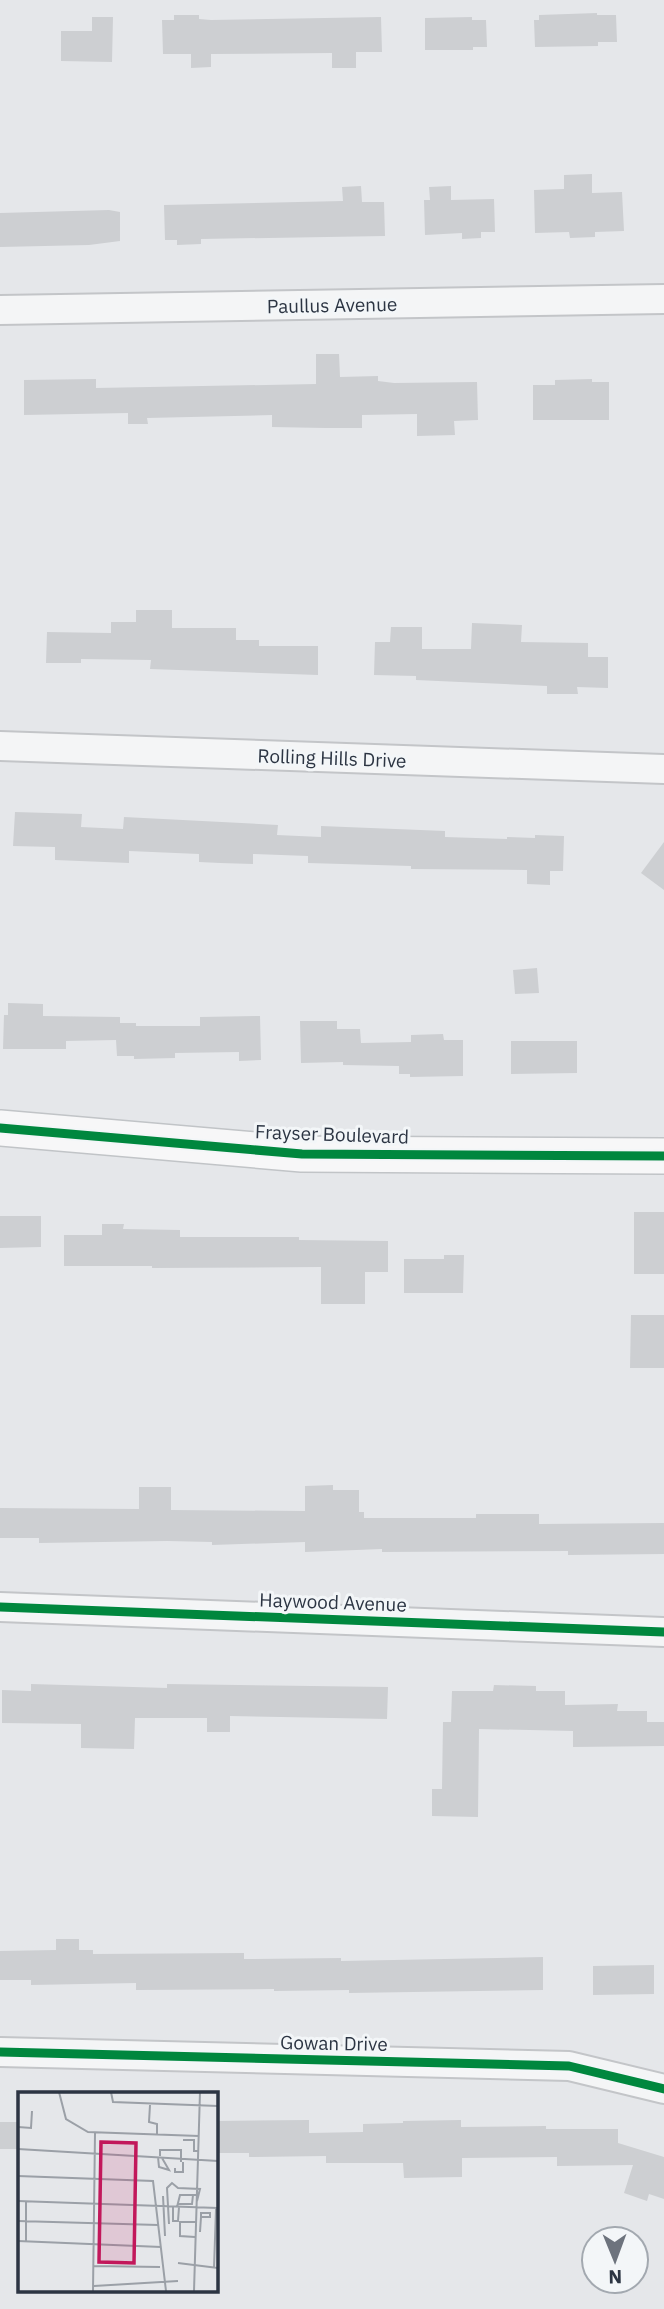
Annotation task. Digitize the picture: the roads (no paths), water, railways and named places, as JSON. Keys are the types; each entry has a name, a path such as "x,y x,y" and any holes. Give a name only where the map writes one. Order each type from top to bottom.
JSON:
{"main road":[{"name":"Frayser Boulevard","path":"0,1128 302,1154 664,1156"}],"street":[{"name":"Paullus Avenue","path":"0,310 664,299"},
{"name":"Rolling Hills Drive","path":"0,746 664,769"},
{"name":"Haywood Avenue","path":"0,1607 664,1632"},
{"name":"Gowan Drive","path":"0,2052 569,2066 664,2089"}]}
